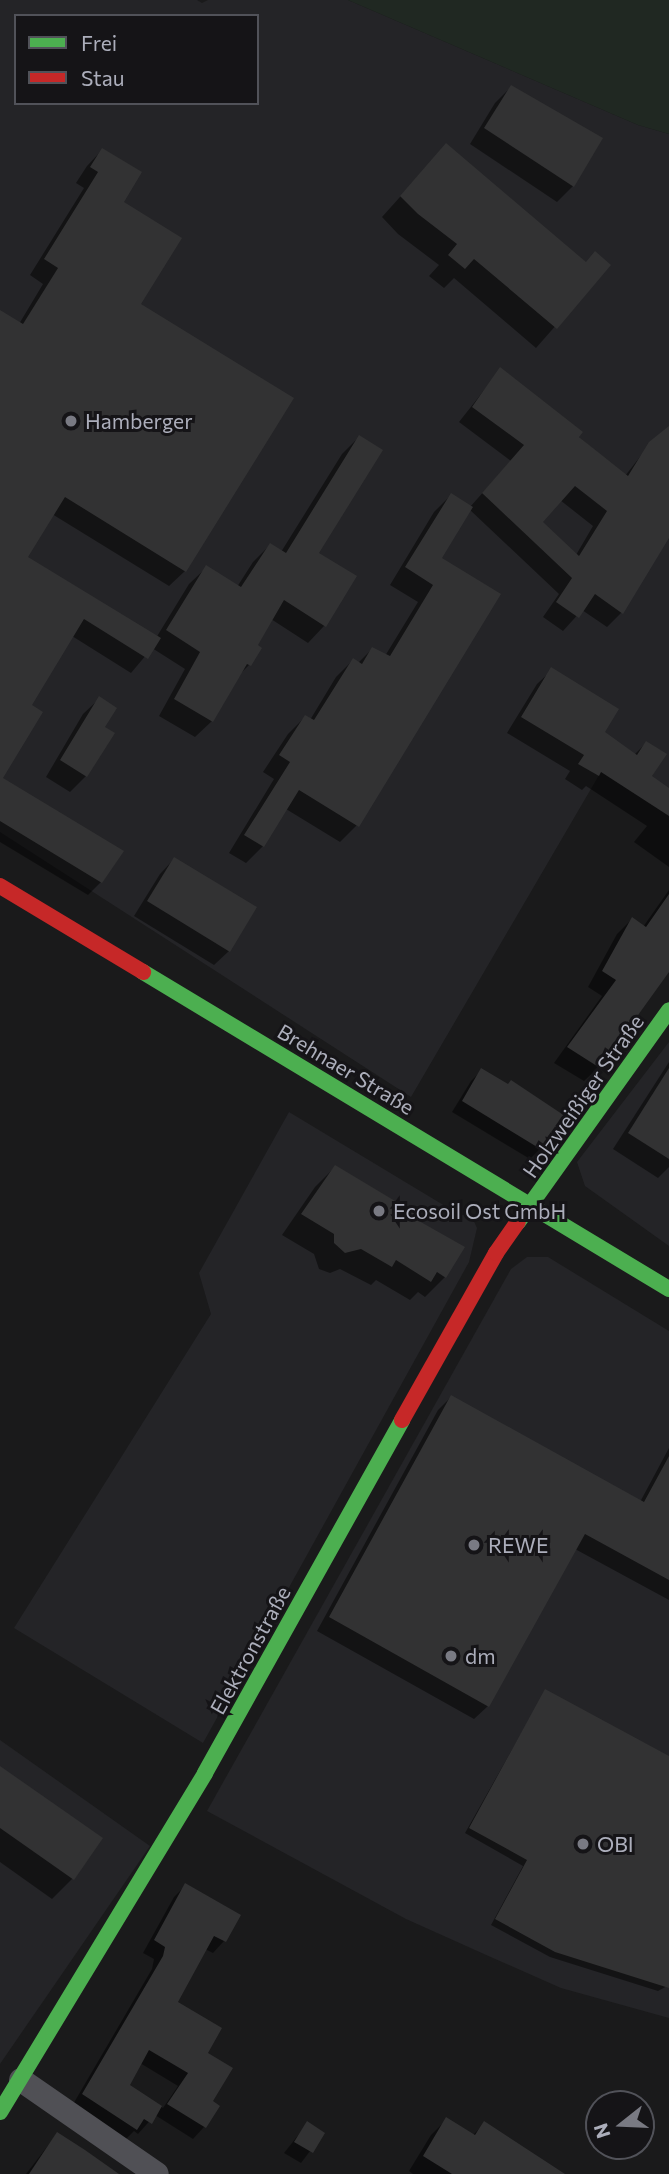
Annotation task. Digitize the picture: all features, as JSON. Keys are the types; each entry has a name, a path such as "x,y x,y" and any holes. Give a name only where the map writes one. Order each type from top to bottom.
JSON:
{"street":[{"name":"Brehnaer Straße","path":"0,886 669,1289"},
{"name":"Holzweißiger Straße","path":"530,1205 669,1010"},
{"name":"Elektronstraße","path":"0,2112 205,1773 496,1253 530,1205"},
{"path":"21,2080 157,2174"}],"shaded area":[{"path":"0,0 197,0 202,3 208,0 348,0 638,125 669,134 669,808 602,770 411,1097 0,832"},
{"path":"348,0 669,0 669,134 638,125"},
{"path":"669,1042 669,1246 585,1186 577,1162"},
{"path":"289,1112 460,1215 471,1215 477,1228 469,1262 203,1743 14,1628 211,1314 199,1273"},
{"path":"527,1257 548,1257 669,1331 669,2018 561,1988 484,1954 406,1919 207,1811 511,1269"},
{"path":"0,1740 150,1846 0,2064"}],"building":[{"path":"511,85 603,138 574,187 484,128"},
{"path":"446,143 586,262 595,251 611,265 557,329 474,259 465,269 448,255 457,244 418,214 400,196"},
{"path":"102,148 142,172 124,202 182,238 141,304 294,398 186,572 65,497 28,557 161,638 148,659 84,619 32,705 43,712 3,778 124,851 102,883 0,821 0,310 23,324 58,268 44,259 98,172 90,167"},
{"path":"500,367 583,432 579,437 628,476 649,442 669,426 669,538 623,614 595,594 579,618 556,602 572,578 482,493 524,445 472,407","holes":["575,486 607,511 579,556 543,522"]},
{"path":"359,435 383,450 319,553 357,576 326,627 284,600 258,645 262,648 251,666 247,664 213,722 174,699 200,652 166,630 206,565 241,587 270,543 286,553"},
{"path":"451,493 473,507 442,558 501,594 359,827 299,790 264,847 244,835 290,762 279,755 305,715 314,720 353,658 362,664 372,647 390,656 433,585 405,567"},
{"path":"551,667 619,709 605,732 637,755 646,741 667,754 652,776 669,788 669,816 601,772 599,776 578,764 584,755 521,717"},
{"path":"99,696 117,708 105,727 115,733 87,777 60,760"},
{"path":"174,857 257,907 230,952 147,901"},
{"path":"669,894 669,972 600,1068 567,1047 616,980 602,971 632,917 646,927"},
{"path":"481,1068 508,1084 511,1080 565,1116 542,1150 462,1101"},
{"path":"669,1068 669,1159 628,1133"},
{"path":"335,1165 420,1216 419,1221 465,1247 446,1278 437,1272 431,1282 396,1260 392,1267 361,1249 345,1253 334,1243 334,1234 301,1214"},
{"name":"REWE","path":"451,1395 644,1502 669,1456 669,1580 585,1534 489,1707 329,1617"},
{"name":"OBI","path":"545,1689 669,1756 669,1988 555,1952 495,1919 527,1860 469,1828"},
{"path":"0,1766 103,1838 74,1880 0,1828"},
{"path":"185,1883 241,1915 226,1942 214,1936 178,2002 222,2028 208,2053 233,2068 213,2101 220,2106 206,2128 167,2104 188,2073 149,2050 130,2085 162,2106 152,2124 144,2119 137,2130 82,2094 163,1956 165,1947 154,1940"},
{"path":"446,2117 475,2135 484,2121 565,2174 452,2174 423,2156"},
{"path":"307,2121 325,2133 313,2153 294,2142"},
{"path":"57,2132 85,2150 119,2174 29,2174"}],"traffic: fast":[{"path":"143,972 669,1289"},
{"path":"518,1222 669,1010"},
{"path":"0,2112 205,1773 402,1420"}],"traffic: jam":[{"path":"0,886 143,972"},
{"path":"402,1420 496,1253 518,1222"}],"place":[{"name":"Hamberger","path":"71,421"},
{"name":"Ecosoil Ost GmbH","path":"379,1211"},
{"name":"REWE","path":"474,1545"},
{"name":"dm","path":"451,1656"},
{"name":"OBI","path":"583,1844"}]}
